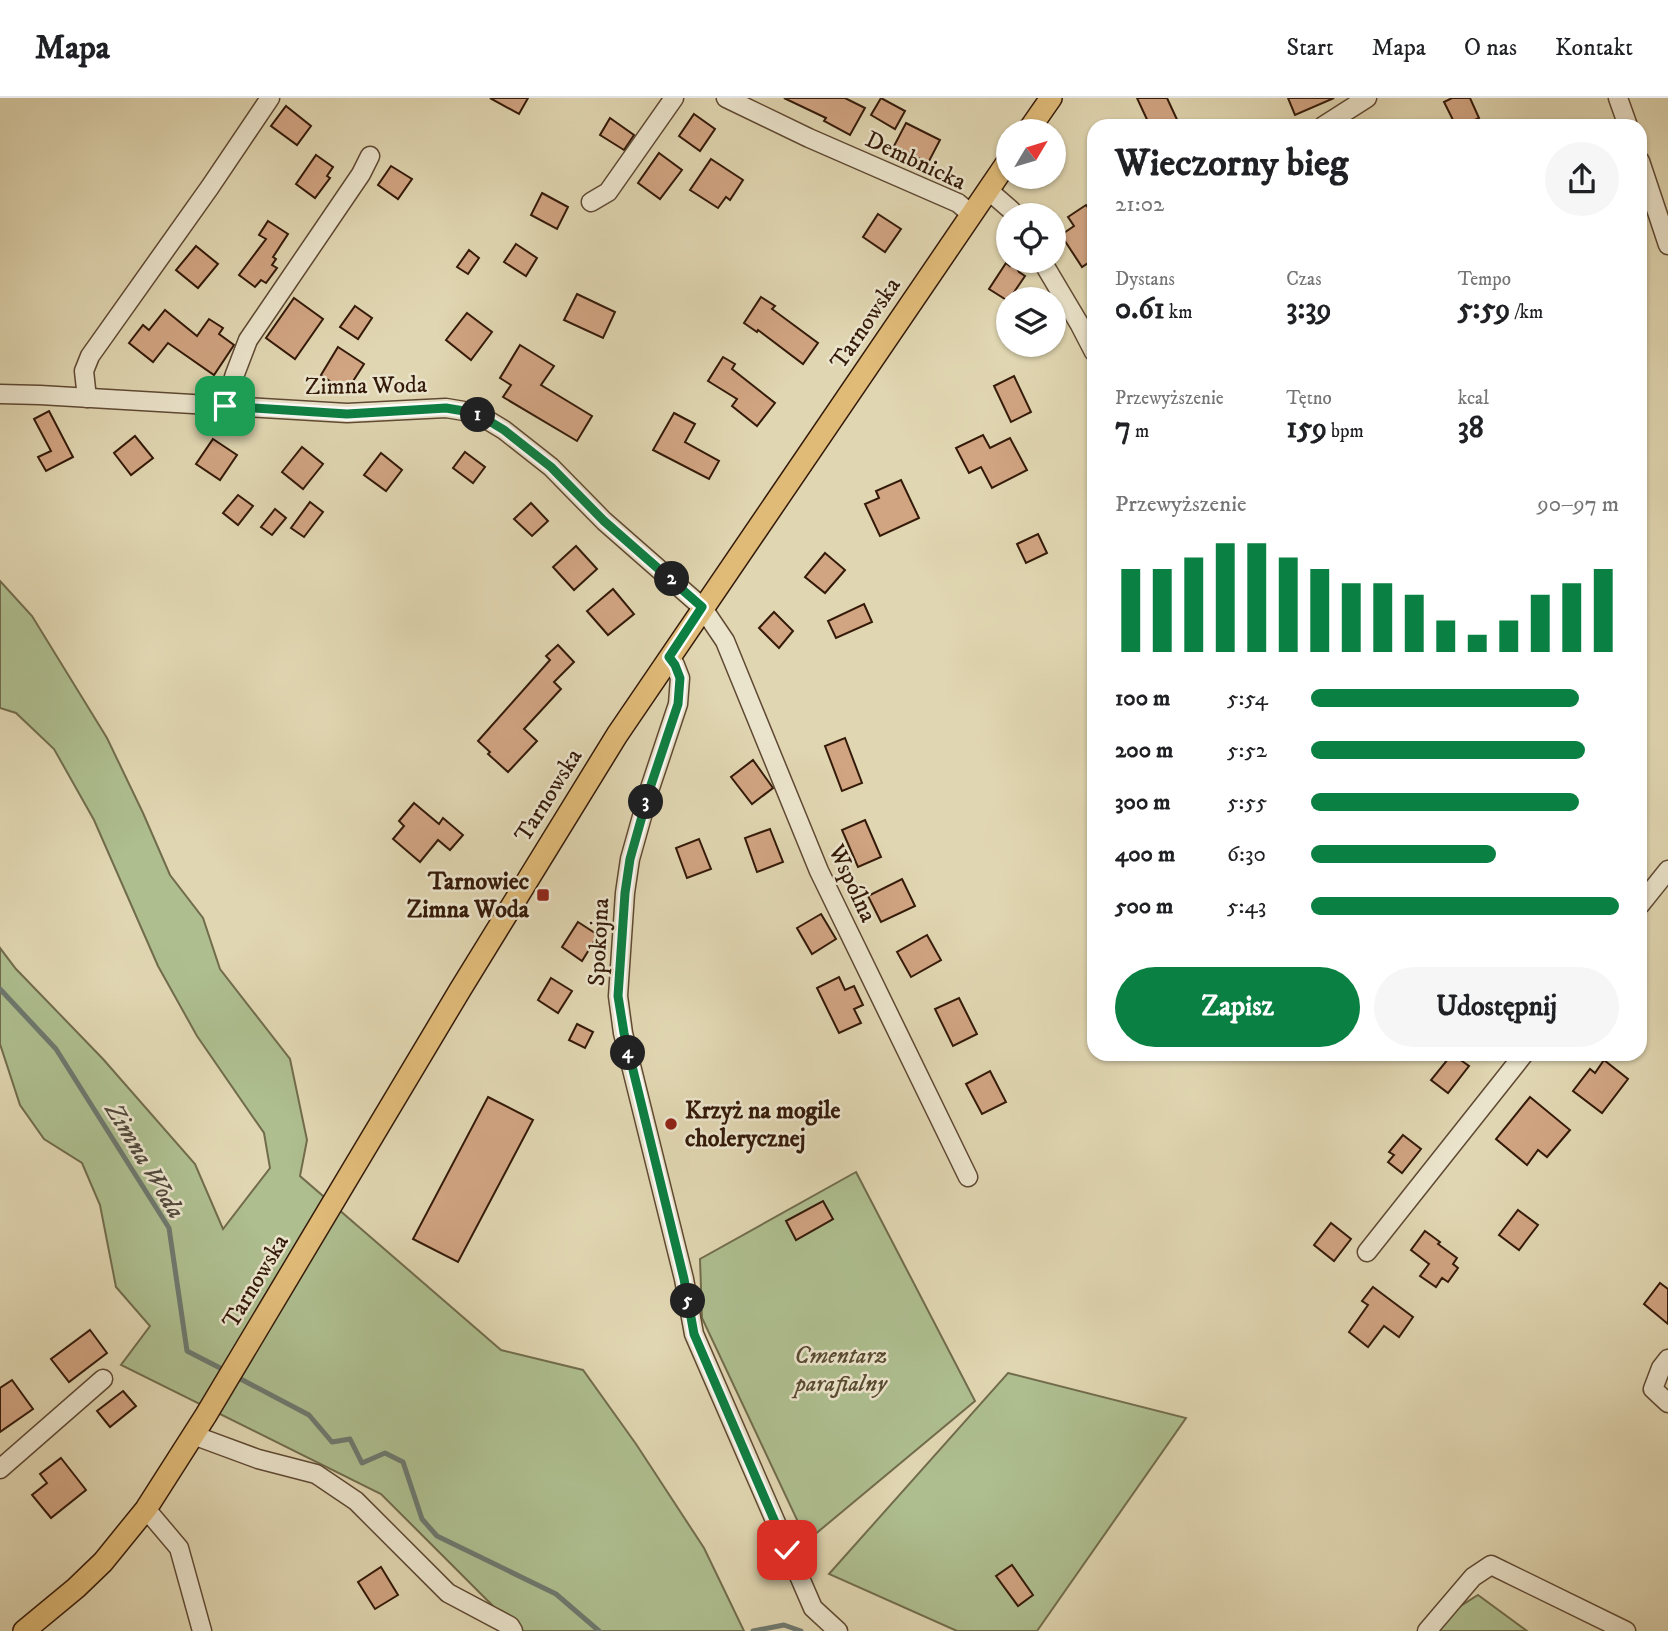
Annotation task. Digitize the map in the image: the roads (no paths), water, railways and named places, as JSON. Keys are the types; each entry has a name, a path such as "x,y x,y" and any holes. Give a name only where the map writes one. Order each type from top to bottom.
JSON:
{"main road":[{"path":"1036,119 1051,98"},
{"name":"Tarnowska","path":"24,1631 103,1562 146,1509 524,883 617,735 996,178"}],"street":[{"path":"88,398 84,371 90,356 270,98"},
{"path":"591,202 608,192 674,98"},
{"name":"Dembnicka","path":"726,98 809,138 958,203 971,214"},
{"path":"1334,119 1367,98"},
{"path":"1618,98 1626,119"},
{"path":"225,406 248,340 361,174 370,156"},
{"path":"1647,182 1668,246"},
{"path":"988,190 1003,203"},
{"path":"1049,273 1087,338"},
{"name":"Zimna Woda","path":"0,394 347,414 446,408 476,413 504,430 551,467 604,521 702,607"},
{"name":"Wspólna","path":"702,607 724,641 819,871 968,1177"},
{"name":"Spokojna","path":"669,657 680,678 678,704 630,859 625,893 618,996 624,1033 684,1279 694,1334 813,1608 838,1631"},
{"path":"1647,896 1668,870"},
{"path":"1367,1252 1518,1061"},
{"path":"1668,1359 1661,1368 1653,1389 1668,1403"},
{"path":"0,1469 103,1379"},
{"path":"193,1435 258,1460 316,1474 356,1501 448,1593 509,1626 513,1631"},
{"path":"146,1509 179,1548 202,1631"},
{"path":"1427,1631 1472,1577 1491,1565 1626,1631"}],"waterway":[{"name":"Zimna Woda","path":"0,989 56,1049 169,1228 187,1351 226,1371"},
{"name":"Zimna Woda","path":"235,1376 309,1415 332,1442 350,1439 362,1463 385,1453 403,1462 422,1519 437,1536 556,1594 599,1631"},
{"name":"Zimna Woda","path":"753,1631 784,1625 801,1631"}],"place":[{"name":"Tarnowiec Zimna Woda","path":"543,895"},
{"name":"Krzyż na mogile cholerycznej","path":"671,1124"}],"park label":[{"name":"Cmentarz parafialny","path":"841,1369"}]}
